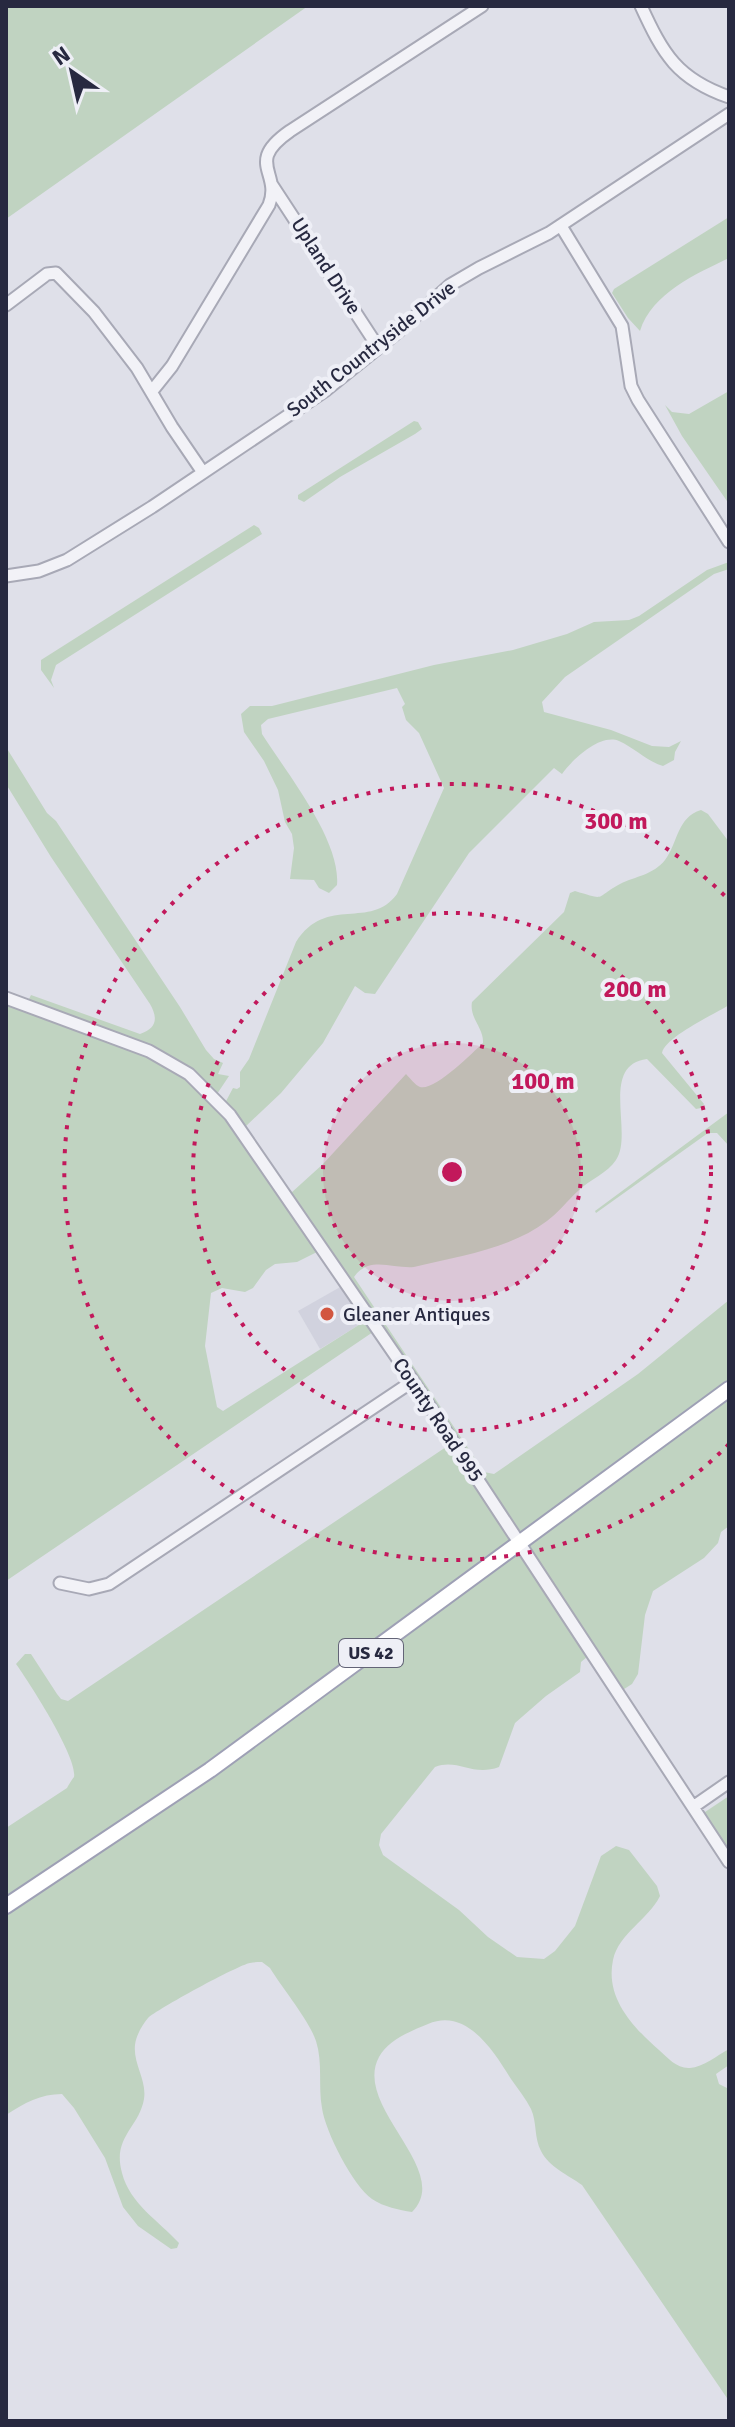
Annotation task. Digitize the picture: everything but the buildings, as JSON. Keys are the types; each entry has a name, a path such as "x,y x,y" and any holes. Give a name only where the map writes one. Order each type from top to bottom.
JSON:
{"main road":[{"name":"US 42","path":"6,1906 210,1770 729,1389"}],"street":[{"path":"152,391 172,366 269,205 272,185 267,174 267,155 282,136 482,6"},
{"path":"641,6 657,38 682,73 693,82 729,97"},
{"name":"South Countryside Drive","path":"9,576 39,571 67,560 326,390 455,282 561,226 729,114"},
{"name":"Upland Drive","path":"272,185 378,347"},
{"path":"561,226 622,326 631,386 638,400 729,542"},
{"path":"6,305 53,272 104,324 152,391 202,471"},
{"name":"County Road 995","path":"6,998 139,1046 170,1062 205,1088 230,1115 413,1381 729,1862"},
{"path":"60,1583 89,1589 109,1584 413,1381"},
{"path":"693,1807 729,1782"}],"shaded area":[{"path":"342,1286 365,1321 320,1349 298,1311"}],"green space":[{"path":"6,6 308,6 6,219"},
{"path":"729,217 729,258 665,295 654,306 640,331 612,293 614,289"},
{"path":"729,391 729,504 682,436 665,405 672,412 689,414"},
{"path":"414,421 422,429 415,434 340,477 304,502 298,499 298,495"},
{"path":"254,525 262,534 56,665 51,680 54,688 41,670 41,660"},
{"path":"729,562 729,569 714,574 565,677 542,702 544,712 611,730 652,746 669,747 681,741 674,760 663,766 612,740 587,749 562,774 554,768 469,853 375,994 365,993 355,986 323,1043 281,1093 245,1127 225,1103 233,1088 240,1087 240,1072 249,1059 296,942 321,919 374,910 386,905 397,894 444,788 419,733 406,720 402,707 405,704 397,688 268,719 261,725 262,734 321,827 336,867 337,885 329,893 319,888 314,880 290,879 294,848 292,834 285,822 278,790 264,761 244,732 241,714 250,706 272,706 434,665 513,650 567,634 594,622 629,620 707,570"},
{"path":"6,747 206,1050 223,1063 218,1074 229,1076 217,1094 180,1063 148,1045 28,1001 31,995 140,1034 150,1029 154,1022 150,1004 6,784"},
{"path":"701,810 708,814 729,842 729,1005 680,1033 662,1053 704,1104 696,1109 647,1059 633,1064 624,1074 621,1087 622,1134 616,1160 547,1221 533,1231 484,1250 414,1267 367,1266 354,1277 484,1472 494,1474 638,1374 729,1300 729,1388 521,1536 291,1193 323,1164 406,1074 418,1086 427,1087 453,1070 483,1043 472,1002 564,912 570,893 575,891 600,896 655,869 665,860 682,824"},
{"path":"6,1003 136,1049 176,1070 196,1085 254,1153 319,1251 297,1262 275,1264 266,1270 253,1288 245,1292 222,1288 211,1293 205,1346 217,1407 223,1411 365,1321 373,1332 6,1581"},
{"path":"729,1112 729,1146 717,1133 708,1133 596,1213 595,1211"},
{"path":"729,1392 729,1526 721,1532 718,1543 704,1558 653,1591 645,1615 638,1674 632,1684 621,1691 525,1544"},
{"path":"449,1445 512,1541 231,1749 6,1900 6,1828 67,1788 74,1777 61,1738 16,1664 25,1654 31,1654 57,1694 68,1701"},
{"path":"518,1549 587,1657 581,1662 580,1672 515,1723 499,1767 481,1770 451,1765 435,1767 381,1834 379,1845 383,1855 517,1957 544,1959 555,1951 575,1926 601,1856 616,1846 629,1850 657,1886 660,1896 655,1905 616,1950 613,1987 631,2021 677,2065 695,2067 729,2049 729,2065 716,2074 719,2084 729,2089 729,2401 582,2185 544,2157 537,2141 531,2109 488,2045 467,2027 455,2022 442,2020 428,2024 394,2041 379,2057 374,2076 379,2096 421,2177 422,2195 412,2212 372,2199 349,2171 324,2118 316,2041 295,2004 270,1968 262,1962 242,1966 166,2006 148,2018 137,2038 135,2052 144,2085 144,2099 123,2141 122,2173 131,2194 179,2243 177,2248 171,2249 138,2226 123,2207 105,2158 62,2094 33,2100 6,2115 6,1913"},
{"path":"729,1796 729,1854 702,1814"}],"place":[{"name":"Gleaner Antiques","path":"327,1314"}]}
